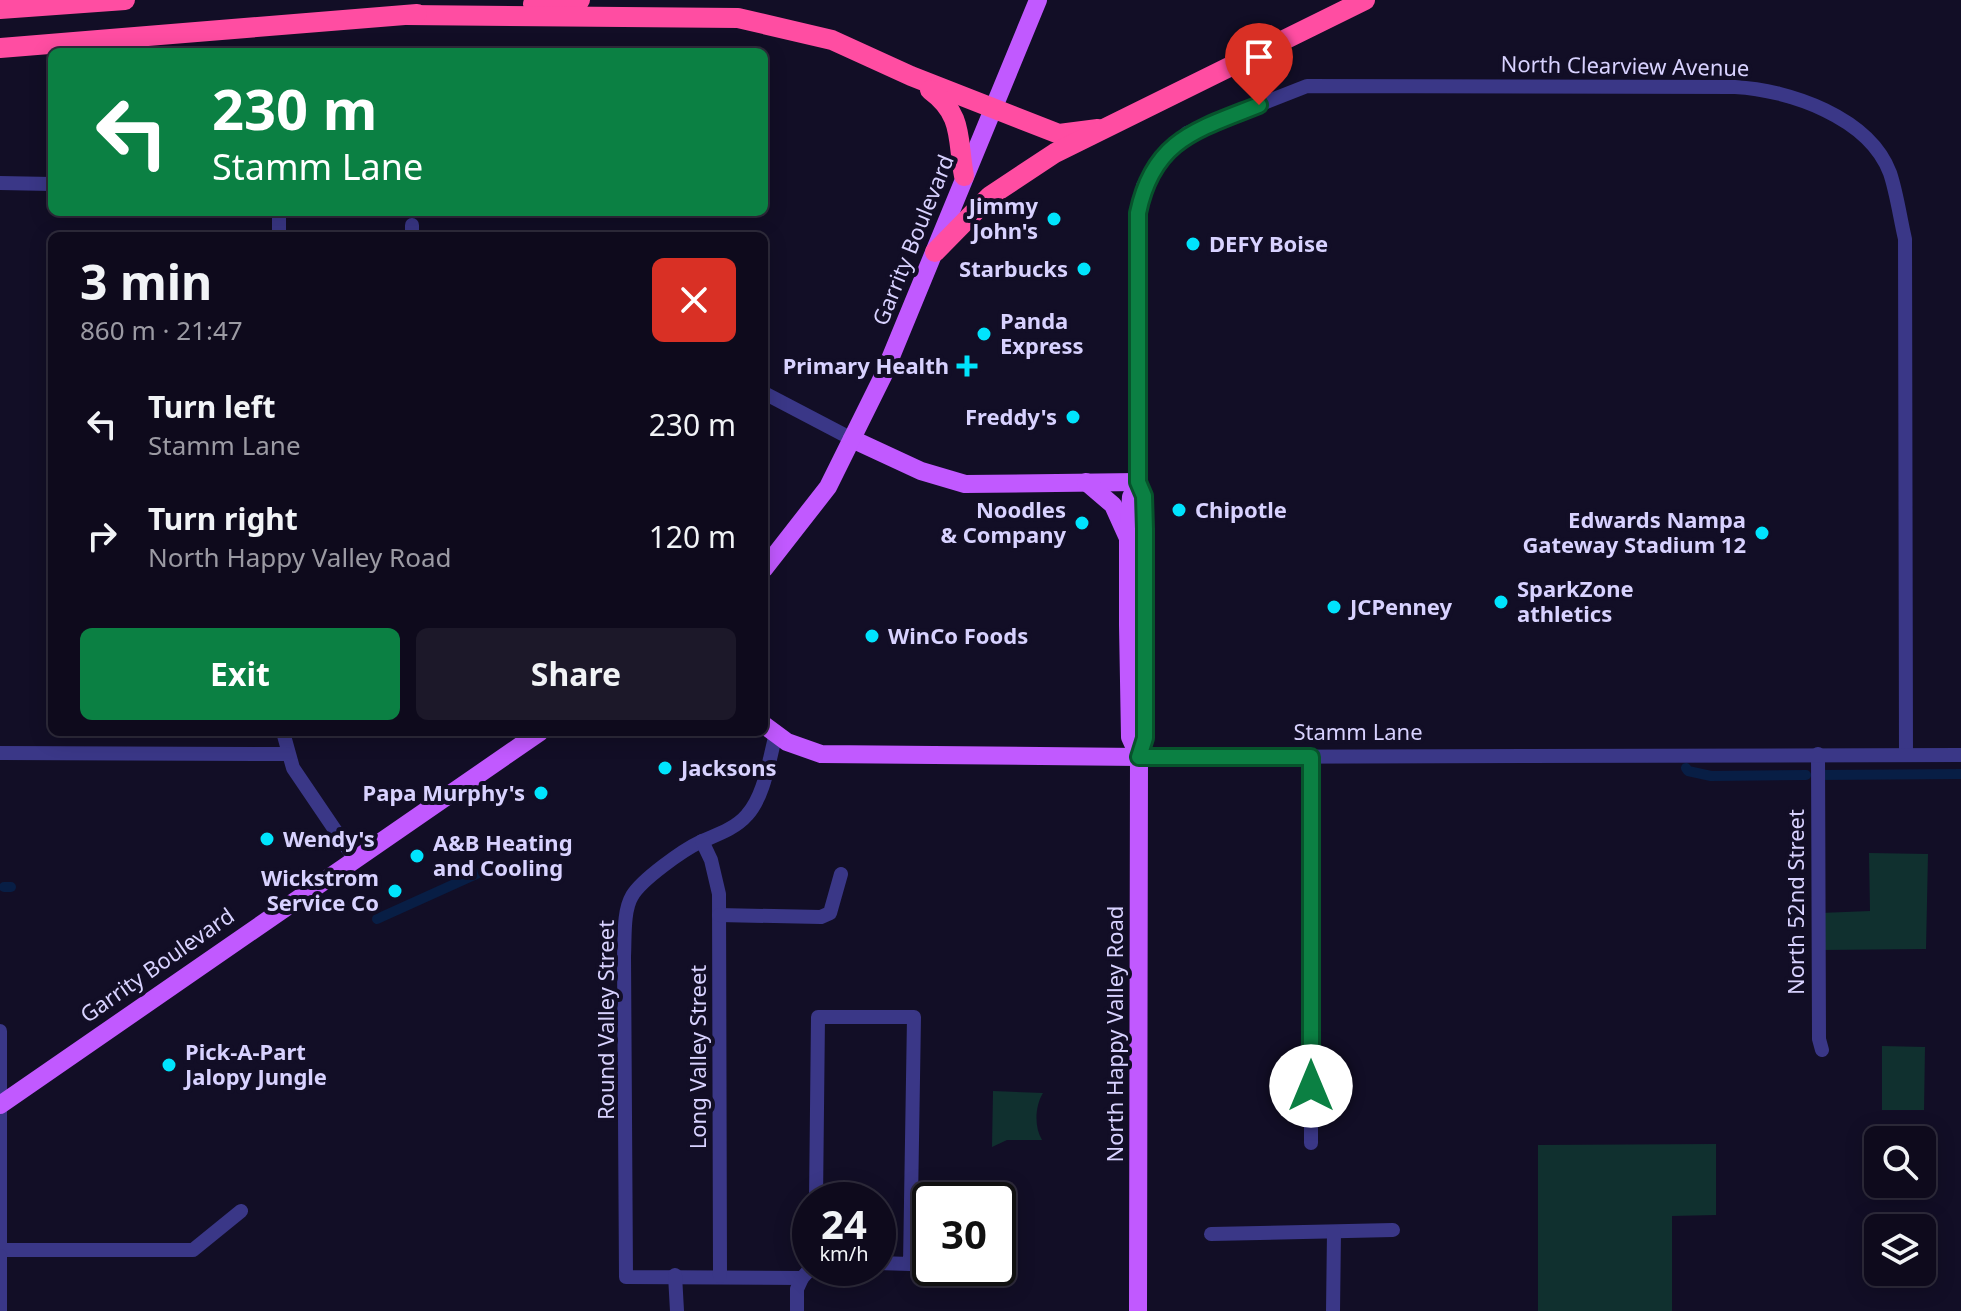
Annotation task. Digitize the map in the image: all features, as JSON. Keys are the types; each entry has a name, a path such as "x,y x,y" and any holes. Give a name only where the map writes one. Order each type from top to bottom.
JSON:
{"highway":[{"path":"0,9 125,0"},
{"path":"0,48 580,0"},
{"path":"935,252 1009,181 1098,129 1365,0"},
{"path":"407,15 738,18 832,40 911,76 1059,134 1098,129"},
{"path":"911,76 947,103 955,117 964,176"}],"main road":[{"name":"Garrity Boulevard","path":"768,564 828,487 883,376 1038,0"},
{"path":"852,439 921,471 965,484 1138,482"},
{"path":"1086,482 1113,505 1128,536"},
{"name":"North Happy Valley Road","path":"1138,482 1131,497 1128,536 1130,737 1139,757"},
{"name":"North Happy Valley Road","path":"1138,482 1144,496 1145,696 1145,738 1139,757 1138,1311"},
{"name":"Stamm Lane","path":"770,730 821,754 1139,757"},
{"name":"Garrity Boulevard","path":"1,1104 534,736"}],"street":[{"name":"North Clearview Avenue","path":"1138,213 1143,186 1158,160 1187,133 1307,86 1739,87 1768,90 1838,116 1874,148 1889,171 1905,239 1906,755"},
{"path":"0,183 48,184"},
{"name":"North Happy Valley Road","path":"1138,213 1138,482"},
{"path":"768,395 852,439"},
{"name":"Round Valley Street","path":"675,1275 626,1277 624,956 628,910 632,896 644,883 702,841 735,826 748,814 757,799 770,730"},
{"path":"284,736 286,754 354,858"},
{"path":"0,753 286,754"},
{"name":"North 52nd Street","path":"1818,754 1819,1039 1822,1050"},
{"name":"Stamm Lane","path":"1139,757 1961,755"},
{"path":"1311,757 1311,1143"},
{"name":"Long Valley Street","path":"702,841 711,860 719,915 720,1276"},
{"path":"719,915 821,917 830,913 841,874"},
{"path":"816,1182 818,1017 914,1017 910,1264 896,1264"},
{"path":"0,1031 0,1248 193,1250 241,1211"},
{"path":"1211,1234 1393,1230"},
{"path":"1333,1311 1334,1232"},
{"path":"0,1256 0,1311"},
{"path":"677,1311 675,1275 792,1273"},
{"path":"797,1311 799,1286"}],"green space":[{"path":"1869,853 1928,854 1926,949 1820,950 1820,913 1870,911"},
{"path":"1882,1046 1925,1047 1924,1110 1882,1110"},
{"path":"993,1091 1043,1093 1036,1116 1042,1140 1007,1140 992,1147"},
{"path":"1716,1144 1716,1215 1672,1216 1672,1311 1538,1311 1538,1145"}],"waterway":[{"path":"1686,768 1711,776 1806,775"},
{"path":"1818,775 1961,774"},
{"path":"377,919 481,872"},
{"path":"4,887 11,887"}],"place":[{"name":"Jimmy John's","path":"1054,219"},
{"name":"DEFY Boise","path":"1193,244"},
{"name":"Starbucks","path":"1084,269"},
{"name":"Panda Express","path":"984,334"},
{"name":"Primary Health","path":"967,366"},
{"name":"Freddy's","path":"1073,417"},
{"name":"Chipotle","path":"1179,510"},
{"name":"Noodles & Company","path":"1082,523"},
{"name":"Edwards Nampa Gateway Stadium 12","path":"1762,533"},
{"name":"SparkZone athletics","path":"1501,602"},
{"name":"JCPenney","path":"1334,607"},
{"name":"WinCo Foods","path":"872,636"},
{"name":"Jacksons","path":"665,768"},
{"name":"Papa Murphy's","path":"541,793"},
{"name":"Wendy's","path":"267,839"},
{"name":"A&B Heating and Cooling","path":"417,856"},
{"name":"Wickstrom Service Co","path":"395,891"},
{"name":"Pick-A-Part Jalopy Jungle","path":"169,1065"}],"route":[{"path":"1259,105 1187,133 1158,160 1143,186 1138,213 1138,482 1144,496 1145,529 1145,738 1139,757 1311,757 1311,1086"}]}
